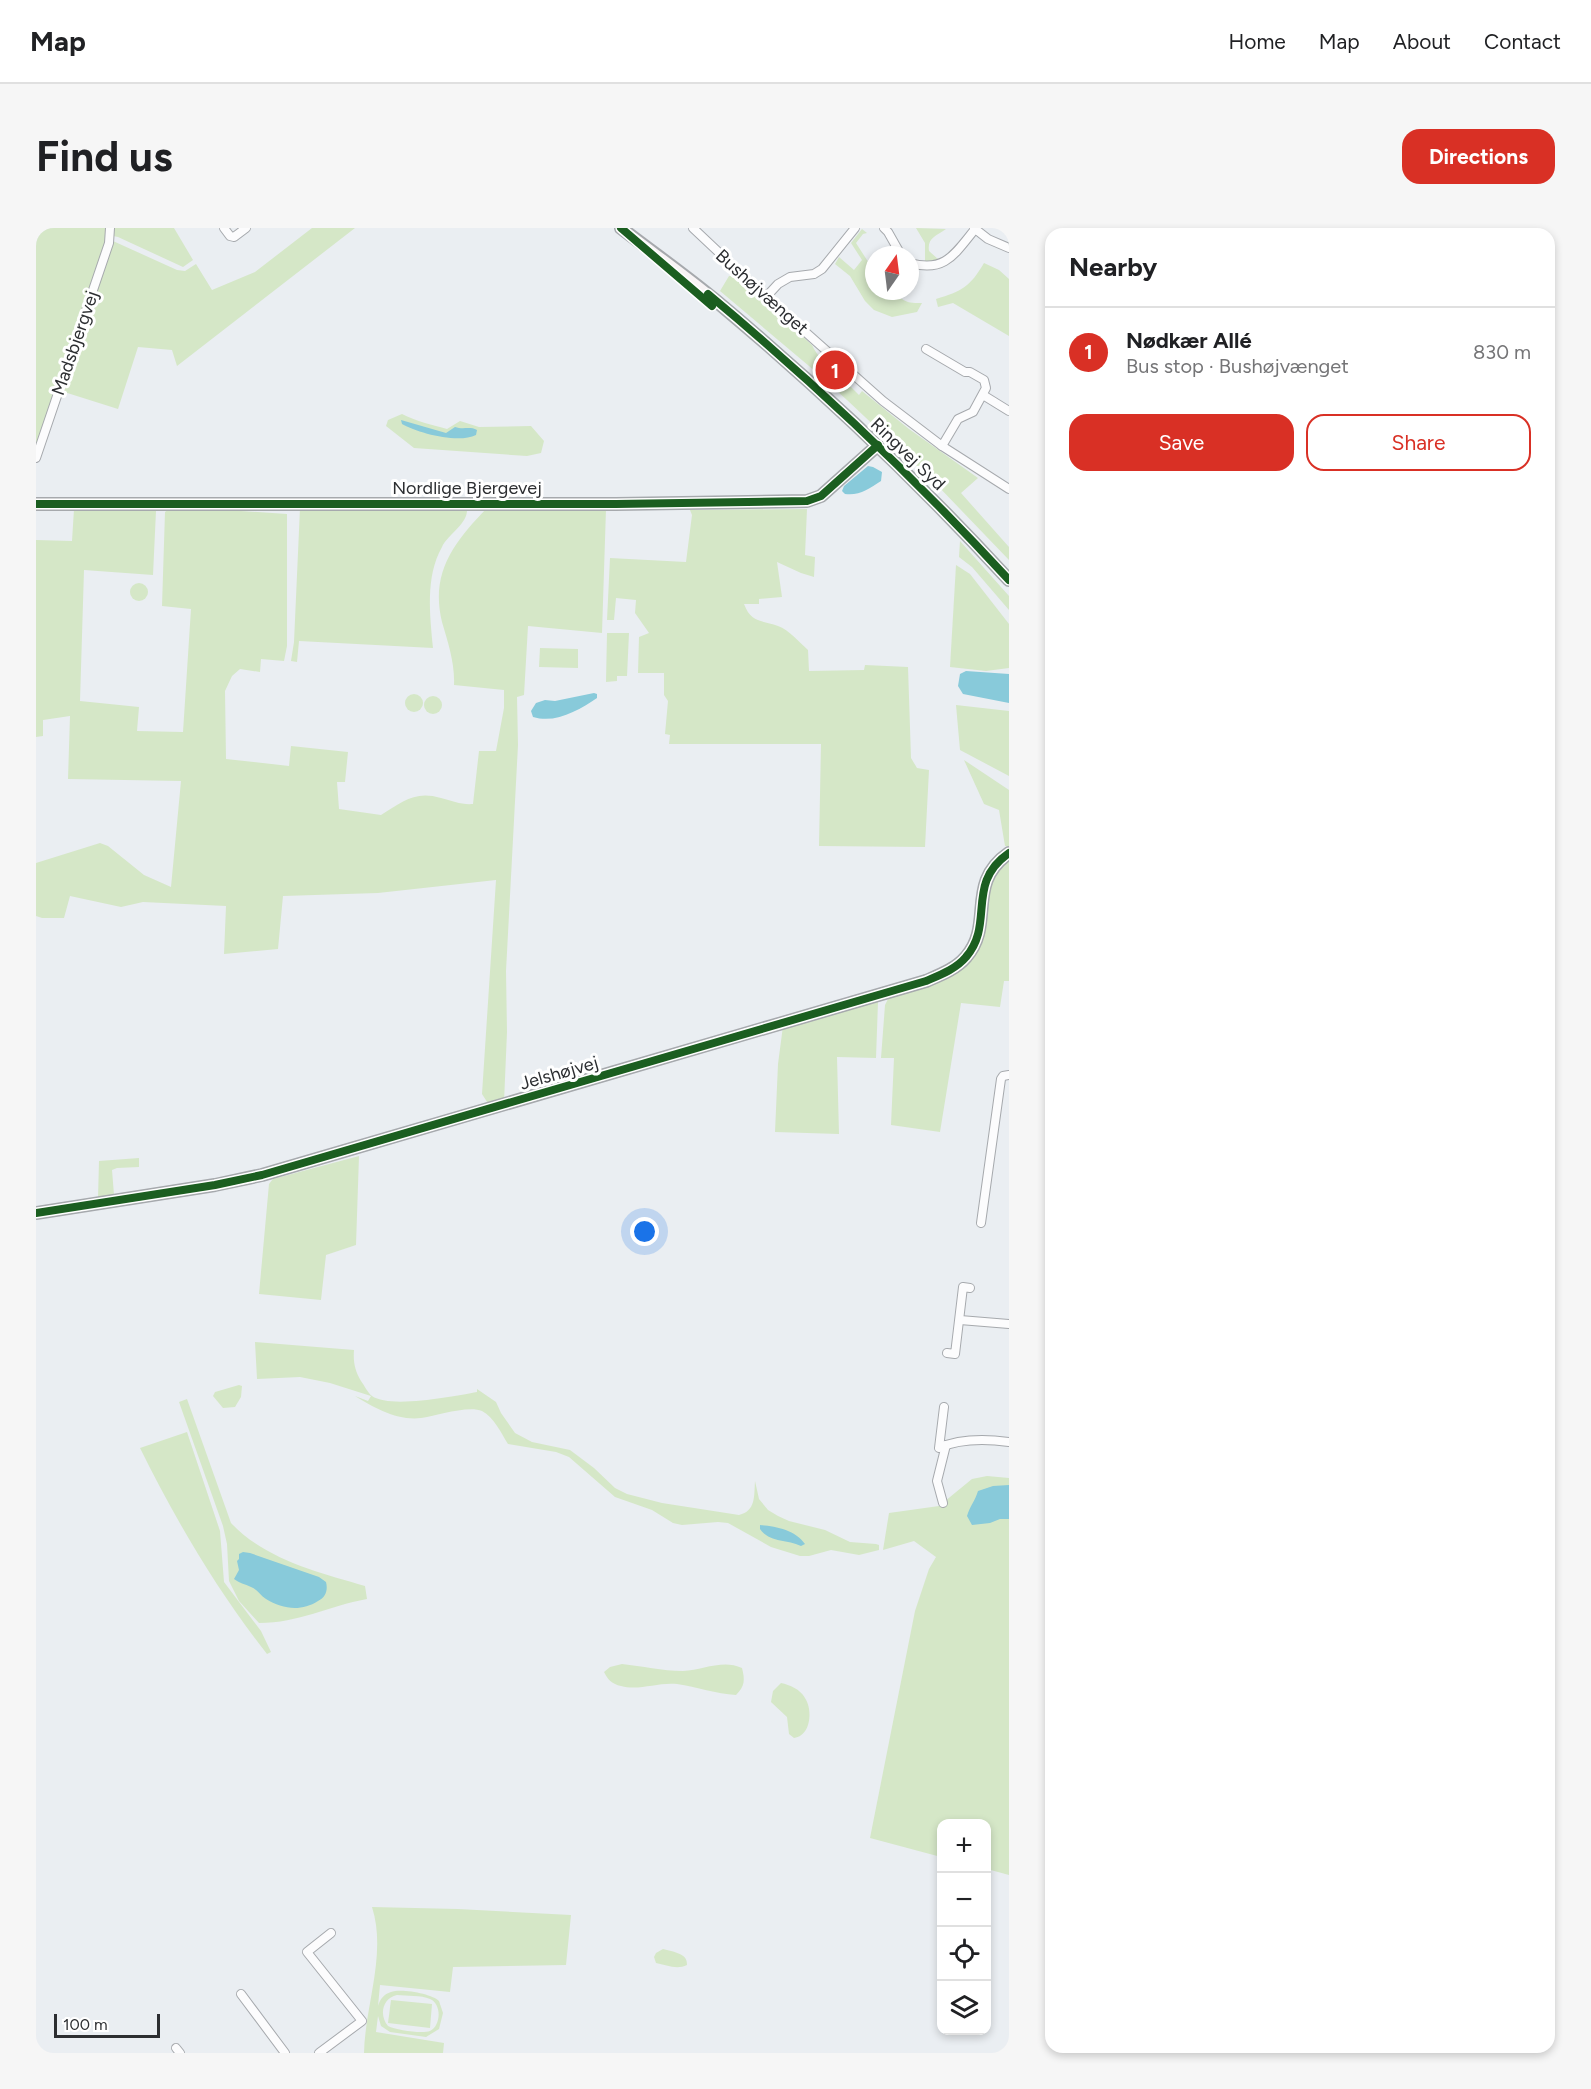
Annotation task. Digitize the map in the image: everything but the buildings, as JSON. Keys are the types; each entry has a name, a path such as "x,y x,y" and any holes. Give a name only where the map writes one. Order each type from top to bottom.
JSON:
{"street":[{"name":"Madsbjergvej","path":"36,458 109,243 110,228"},
{"path":"224,228 230,236 234,237 246,228"},
{"name":"Bushøjvænget","path":"693,228 766,297 883,401 942,446 1007,487"},
{"path":"766,297 777,284 790,277 814,274 822,269 855,228"},
{"path":"884,228 896,246"},
{"path":"919,266 938,265 946,261 975,228 987,239 1009,248"},
{"name":"Ringvej Syd","path":"624,230 704,300 780,357 878,445 965,532 1009,580"},
{"path":"926,350 984,380 986,388 972,414 957,421 942,446"},
{"path":"983,395 1009,411"},
{"name":"Nordlige Bjergevej","path":"36,504 616,504 807,501 821,496 878,445"},
{"name":"Jelshøjvej","path":"36,1213 215,1185 262,1175 926,981 953,968 971,950 979,928 985,880 998,861 1009,853"},
{"path":"981,1223 1001,1079 1009,1075"},
{"path":"947,1353 955,1354 963,1287 970,1288"},
{"path":"960,1320 1009,1324"},
{"path":"944,1407 939,1448 946,1444 976,1440 1009,1442"},
{"path":"943,1503 937,1481 946,1444"},
{"path":"319,2053 362,2021 307,1952 331,1933"},
{"path":"241,1994 285,2053"}],"green space":[{"path":"36,228 174,228 193,260 183,267 118,237 108,235 100,264 36,444"},
{"path":"312,228 355,228 177,366 172,350 138,347 118,409 61,391 88,319 113,241 177,270 185,271 196,264 212,290 255,272"},
{"path":"916,228 946,229 929,243 929,251 939,260 925,263 925,243"},
{"path":"862,229 867,233 863,234 856,243 865,257 865,300 904,300 922,303 917,312 892,317 874,310 865,301 850,276 835,264 839,257 854,270 862,260 851,243"},
{"path":"984,263 999,270 1009,279 1009,336 953,303 938,307 936,299 970,283"},
{"path":"729,276 736,276 812,345 820,358 852,382 849,385 859,395 862,391 909,429 978,478 961,493 1009,547 1009,560 936,484 847,400 720,291"},
{"path":"402,414 447,429 460,421 479,427 531,426 544,441 541,453 527,456 414,448 386,426 388,420"},
{"path":"196,508 287,514 287,646 284,661 261,659 260,672 240,669 232,676 225,691 226,759 289,766 291,746 348,752 345,782 337,782 339,809 381,815 409,799 424,795 473,804 479,751 496,751 504,708 504,690 454,685 452,661 439,604 442,573 464,533 487,508 606,509 602,633 528,626 524,695 517,697 518,745 506,971 507,1032 504,1102 489,1105 482,1094 496,880 378,893 283,896 278,949 224,954 226,906 143,902 121,907 70,896 64,918 36,916 36,863 100,843 108,846 144,875 171,887 181,781 68,779 70,716 43,720 43,736 36,737 36,540 72,541 74,509 156,511 153,575 84,570 80,701 139,707 137,731 183,732 191,609 162,606 165,512 169,509"},
{"path":"300,508 467,509 461,524 442,547 433,571 430,596 433,648 299,641 297,662 291,661 294,642"},
{"path":"807,509 805,555 815,557 814,577 777,562 782,597 759,599 759,604 744,604 754,618 782,628 808,650 809,671 864,670 865,665 908,667 911,758 917,768 929,770 925,847 819,846 821,744 669,744 670,735 665,734 668,701 664,695 664,673 638,673 639,637 649,633 635,613 636,600 616,598 614,620 607,620 610,558 686,562 692,515 690,510"},
{"path":"960,541 1009,596 1009,610 972,567 959,557"},
{"path":"956,565 970,574 1009,624 1009,668 986,671 950,667"},
{"path":"139,583 147,588 148,592 143,600 139,601 131,596 130,592 135,584"},
{"path":"607,633 629,633 627,676 617,676 617,681 606,682"},
{"path":"540,648 578,649 578,668 539,667"},
{"path":"414,694 420,697 423,703 420,709 414,712 408,709 405,703 408,697"},
{"path":"433,696 439,699 442,705 439,711 433,714 427,711 424,705 427,699"},
{"path":"956,705 1009,711 1009,776 960,750"},
{"path":"964,760 1009,790 1009,846 1005,846 999,810 984,804"},
{"path":"1009,860 1009,981 1004,981 1000,1007 961,1003 940,1132 891,1125 894,1058 881,1058 885,1005 889,997 942,981 957,968 973,959 982,939 989,887 995,873"},
{"path":"878,1002 876,1058 837,1057 839,1134 775,1132 778,1064 783,1026"},
{"path":"359,1156 356,1245 326,1255 321,1300 259,1294 269,1184 273,1179"},
{"path":"139,1158 139,1167 112,1170 114,1195 98,1198 99,1161"},
{"path":"255,1342 354,1350 355,1366 359,1377 371,1395 381,1400 407,1402 477,1392 477,1389 496,1402 515,1433 532,1442 570,1450 615,1488 627,1494 662,1503 739,1515 749,1510 751,1506 755,1481 759,1499 768,1510 778,1516 825,1530 850,1542 879,1545 879,1550 859,1555 831,1550 800,1556 771,1547 728,1523 682,1525 673,1523 652,1510 615,1497 569,1457 556,1452 508,1444 494,1421 482,1411 469,1409 421,1418 404,1418 378,1409 355,1396 368,1401 371,1396 330,1383 300,1377 257,1379"},
{"path":"242,1386 241,1397 235,1407 223,1408 213,1396 215,1392"},
{"path":"187,1399 231,1523 245,1536 276,1556 311,1570 365,1586 367,1599 287,1620 259,1623 239,1601 229,1581 227,1544 223,1526 179,1402"},
{"path":"187,1432 220,1531 224,1582 261,1631 271,1652 267,1654 231,1606 198,1554 140,1448"},
{"path":"987,1476 1009,1478 1009,1875 991,1870 991,1819 937,1819 937,1856 870,1838 915,1611 929,1569 936,1557 914,1541 883,1550 889,1513 939,1506 972,1479"},
{"path":"622,1664 683,1671 720,1665 735,1666 742,1668 744,1683 736,1695 677,1684 628,1687 613,1683 604,1672 610,1667"},
{"path":"781,1683 800,1692 808,1703 810,1715 807,1728 804,1733 794,1738 789,1734 787,1717 771,1702 773,1691"},
{"path":"372,1907 571,1915 566,1965 453,1967 450,1992 380,1985 378,2006 383,1997 389,1993 409,1991 436,1998 443,2013 439,2029 426,2037 390,2032 381,2026 378,2016 376,2032 444,2043 443,2053 364,2053 376,1961 376,1925","holes":["397,1995 422,1997 434,2002 439,2015 434,2028 426,2032 415,2032 388,2026 383,2013 385,2003"]},
{"path":"663,1949 682,1955 687,1965 675,1967 656,1963 654,1957 656,1953"},
{"path":"391,2000 432,2004 430,2028 388,2023"}],"water":[{"path":"401,420 446,433 455,427 477,430 476,435 449,438 418,431 402,424"},
{"path":"868,466 882,472 881,481 859,493 845,494 842,491 844,486"},
{"path":"966,671 1009,674 1009,703 963,694 958,686 960,674"},
{"path":"597,694 597,698 567,715 550,719 533,717 531,711 536,703"},
{"path":"1009,1485 1009,1519 972,1525 967,1516 978,1491 993,1486"},
{"path":"760,1525 791,1532 805,1544 801,1546 769,1537 760,1529"},
{"path":"243,1552 319,1577 326,1582 325,1595 312,1604 298,1608 285,1607 272,1602 253,1588 234,1579 239,1570 237,1561 239,1554"}],"cycle path":[{"path":"621,228 712,306"},
{"path":"708,294 863,432 1009,580"},
{"path":"36,504 616,504 807,501 821,496 878,445"},
{"path":"36,1213 215,1185 262,1175 926,981 948,971 966,957 979,931 984,890 988,877 996,865 1009,853"}],"place":[{"name":"Nødkær Allé","path":"835,370"}]}
